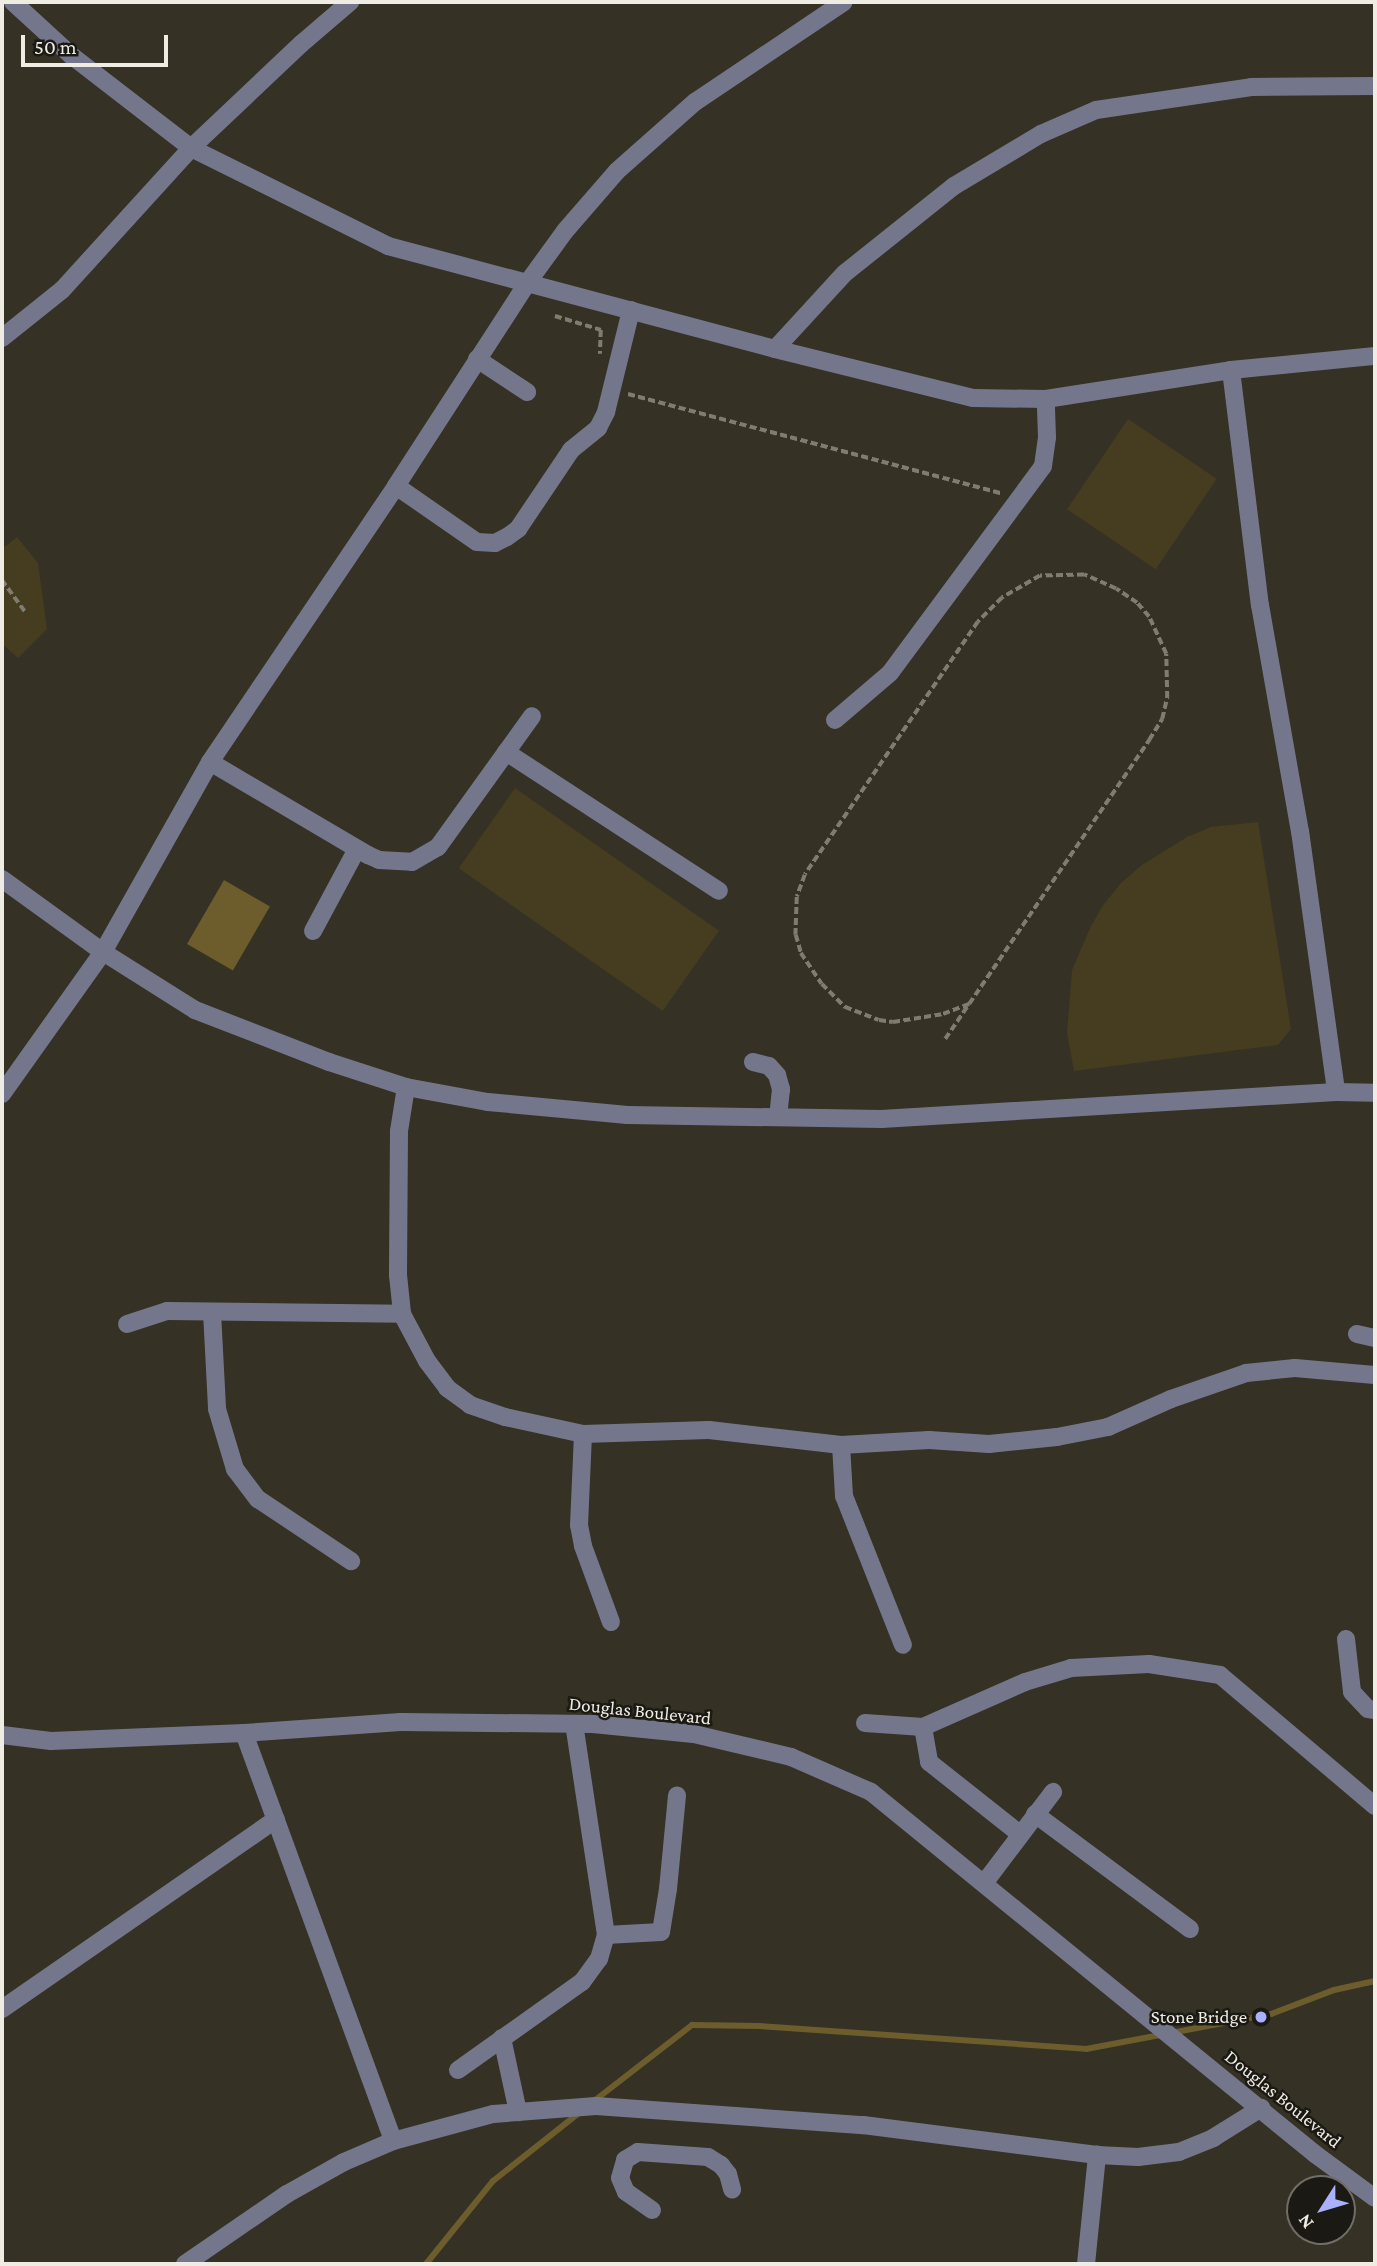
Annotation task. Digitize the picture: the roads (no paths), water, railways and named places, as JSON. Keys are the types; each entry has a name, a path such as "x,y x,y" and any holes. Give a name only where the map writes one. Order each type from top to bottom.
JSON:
{"street":[{"path":"13,2 72,56 191,148 388,246 775,349 973,398 1046,399 1231,370 1375,356"},
{"path":"2,338 62,290 191,148 301,44 350,2"},
{"path":"2,1094 103,952 210,762 396,486 528,282 565,231 617,171 695,102 844,2"},
{"path":"775,349 845,273 954,186 1041,134 1096,110 1251,87 1375,86"},
{"path":"396,486 464,536 486,543 507,537 518,529 571,450 598,428 606,412 631,310"},
{"path":"477,359 527,392"},
{"path":"1231,370 1261,605 1300,831 1336,1092"},
{"path":"835,720 890,673 1043,466 1047,437 1046,399"},
{"path":"210,762 379,860 412,862 426,856 438,846 532,716"},
{"path":"506,752 719,891"},
{"path":"313,931 357,849"},
{"path":"2,879 103,952 195,1010 316,1057 406,1087 488,1102 627,1115 881,1119 1336,1092 1375,1093"},
{"path":"753,1062 769,1066 777,1076 781,1089 778,1116"},
{"path":"406,1087 399,1131 398,1275 402,1314 427,1361 447,1388 470,1405 505,1417 583,1434 709,1430 841,1445 929,1440 989,1444 1056,1437 1108,1427 1171,1399 1245,1373 1295,1368 1375,1376"},
{"path":"127,1324 167,1311 402,1314"},
{"path":"212,1311 217,1409 235,1469 257,1499 351,1561"},
{"path":"1357,1334 1375,1338"},
{"path":"583,1434 579,1525 583,1546 611,1622"},
{"path":"841,1445 844,1496 903,1645"},
{"path":"1346,1639 1352,1692 1368,1709 1375,1710"},
{"path":"865,1723 923,1727 1025,1682 1071,1668 1149,1664 1220,1675 1375,1806"},
{"name":"Douglas Boulevard","path":"2,1735 51,1741 244,1733 401,1722 574,1724 694,1734 791,1757 871,1792 985,1882 1315,2154 1375,2198"},
{"path":"458,2070 582,1982 599,1959 606,1936 574,1724"},
{"path":"923,1727 929,1762 1020,1834"},
{"path":"244,1733 393,2141"},
{"path":"985,1882 1053,1792"},
{"path":"606,1936 661,1932 677,1795"},
{"path":"1035,1815 1190,1929"},
{"path":"2,2009 276,1819"},
{"path":"502,2038 518,2112"},
{"path":"185,2264 287,2194 344,2162 393,2141 441,2126 518,2112 596,2106 850,2124 1097,2155 1138,2157 1179,2152 1213,2138 1261,2108"},
{"path":"652,2210 626,2192 620,2178 625,2160 638,2152 708,2157 721,2165 728,2174 732,2189"},
{"path":"1086,2264 1097,2155"}],"waterway":[{"path":"594,2101 692,2025 759,2026 1086,2049 1271,2014 1334,1990 1375,1981"},
{"path":"426,2264 493,2181 580,2112"}],"place":[{"name":"Stone Bridge","path":"1261,2017"}]}
